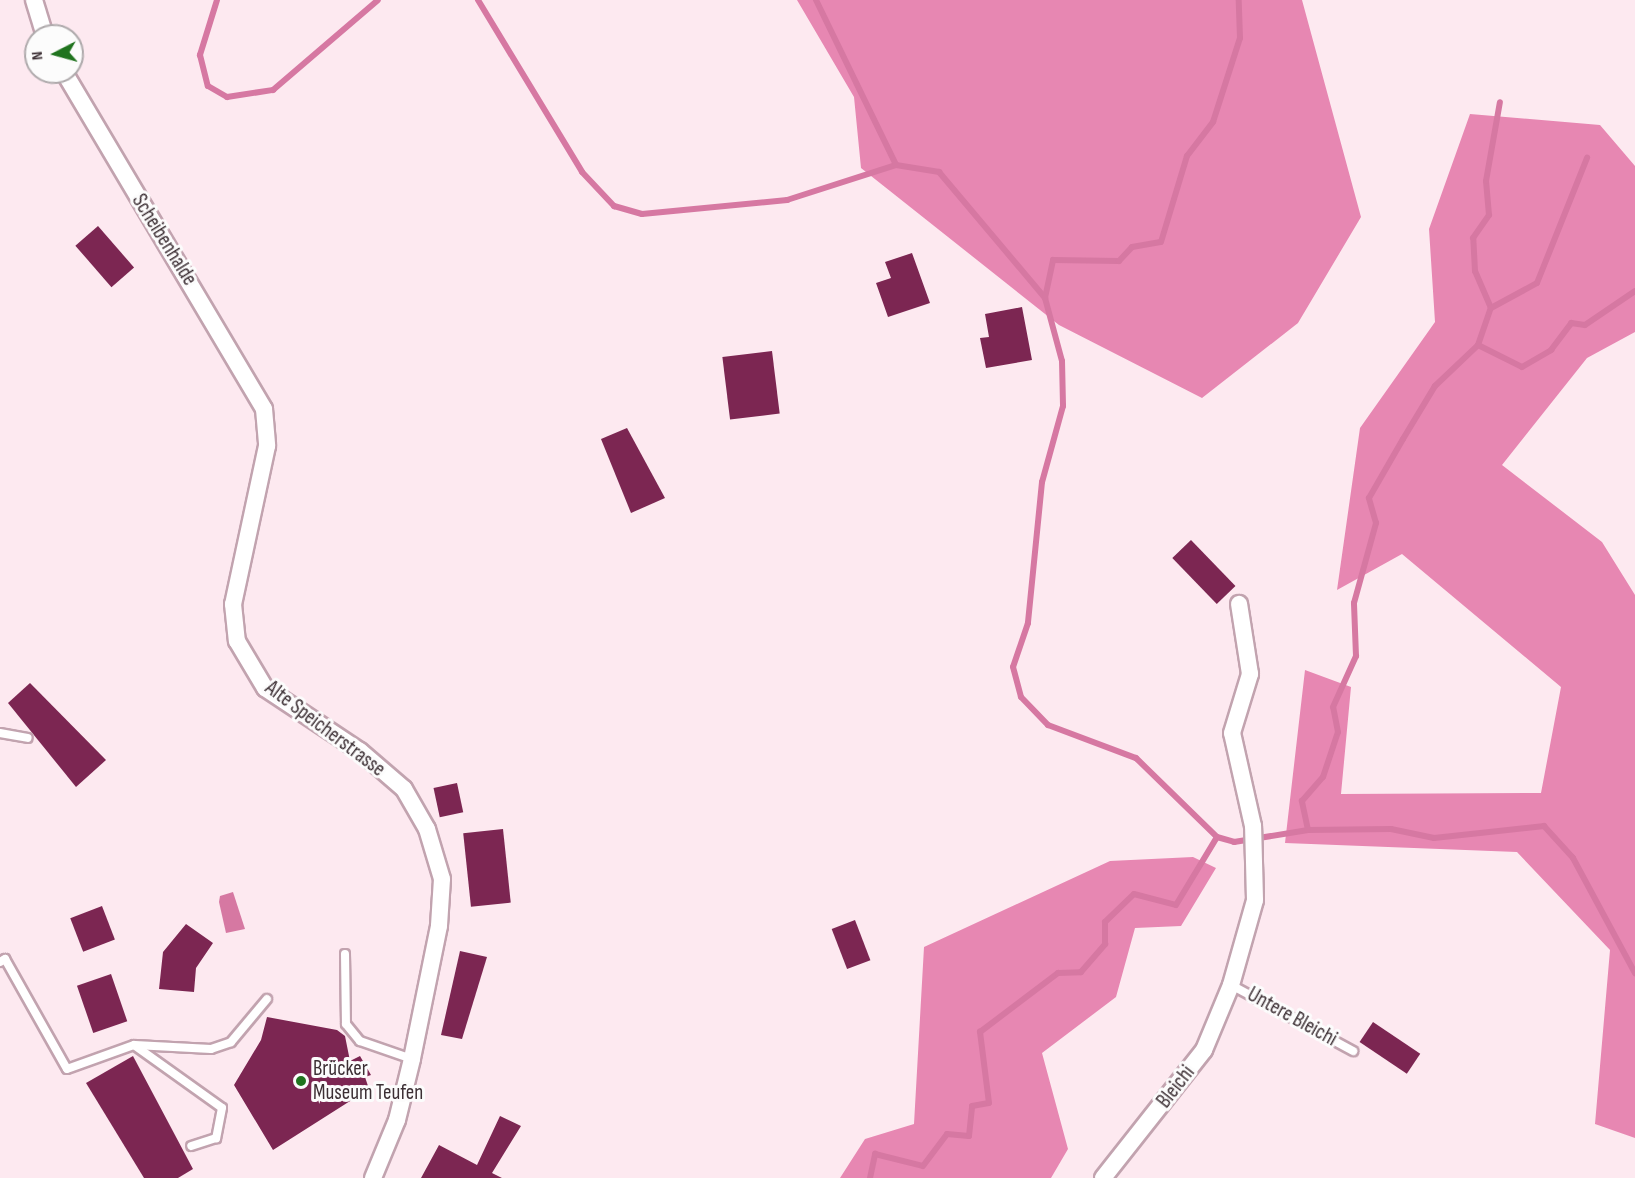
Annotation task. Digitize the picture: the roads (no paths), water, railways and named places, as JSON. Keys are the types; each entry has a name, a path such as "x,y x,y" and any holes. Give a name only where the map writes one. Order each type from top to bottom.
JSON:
{"street":[{"path":"34,0 41,24"},
{"name":"Scheibenhalde","path":"71,84 264,409"},
{"name":"Alte Speicherstrasse","path":"264,409 267,446 233,604 237,641 265,688 360,752 404,789 427,829 442,879 439,926 412,1059 397,1120 373,1178"},
{"name":"Bleichi","path":"1103,1178 1204,1050 1231,985 1255,900 1257,858 1253,826 1232,733 1251,674 1239,604"}],"lane":[{"path":"0,733 28,738"},
{"path":"345,954 346,1024 360,1041 412,1059"},
{"path":"0,962 5,959 67,1068 134,1045 211,1049 231,1042 267,999"},
{"name":"Untere Bleichi","path":"1231,985 1353,1051"},
{"path":"134,1045 222,1108 216,1138 191,1146"}],"waterway":[{"path":"217,0 200,55 208,86 227,97 273,90 378,0"},
{"path":"478,0 582,172 614,206 642,214 787,200 896,165 939,172 1045,298 1062,361 1063,406 1042,482 1028,623 1013,667 1021,697 1048,725 1136,758 1217,837 1234,842 1308,830 1391,829 1434,838 1544,826 1573,858 1635,973"},
{"path":"816,0 896,165"},
{"path":"1045,298 1053,260 1119,261 1132,247 1161,242 1187,156 1213,122 1240,38 1239,0"},
{"path":"1491,308 1475,271 1473,238 1489,215 1486,181 1500,102"},
{"path":"1478,345 1491,308 1537,283 1587,158"},
{"path":"1308,830 1302,801 1323,777 1338,732 1333,707 1356,656 1354,603 1376,523 1369,498 1435,386 1478,345 1522,367 1551,350 1571,323 1585,325 1635,291"},
{"path":"870,1178 875,1154 923,1166 947,1134 969,1136 972,1106 989,1103 980,1032 1058,973 1081,972 1105,944 1105,922 1134,894 1176,905 1217,837"}],"place":[{"name":"Brücker Museum Teufen","path":"301,1081"}]}
